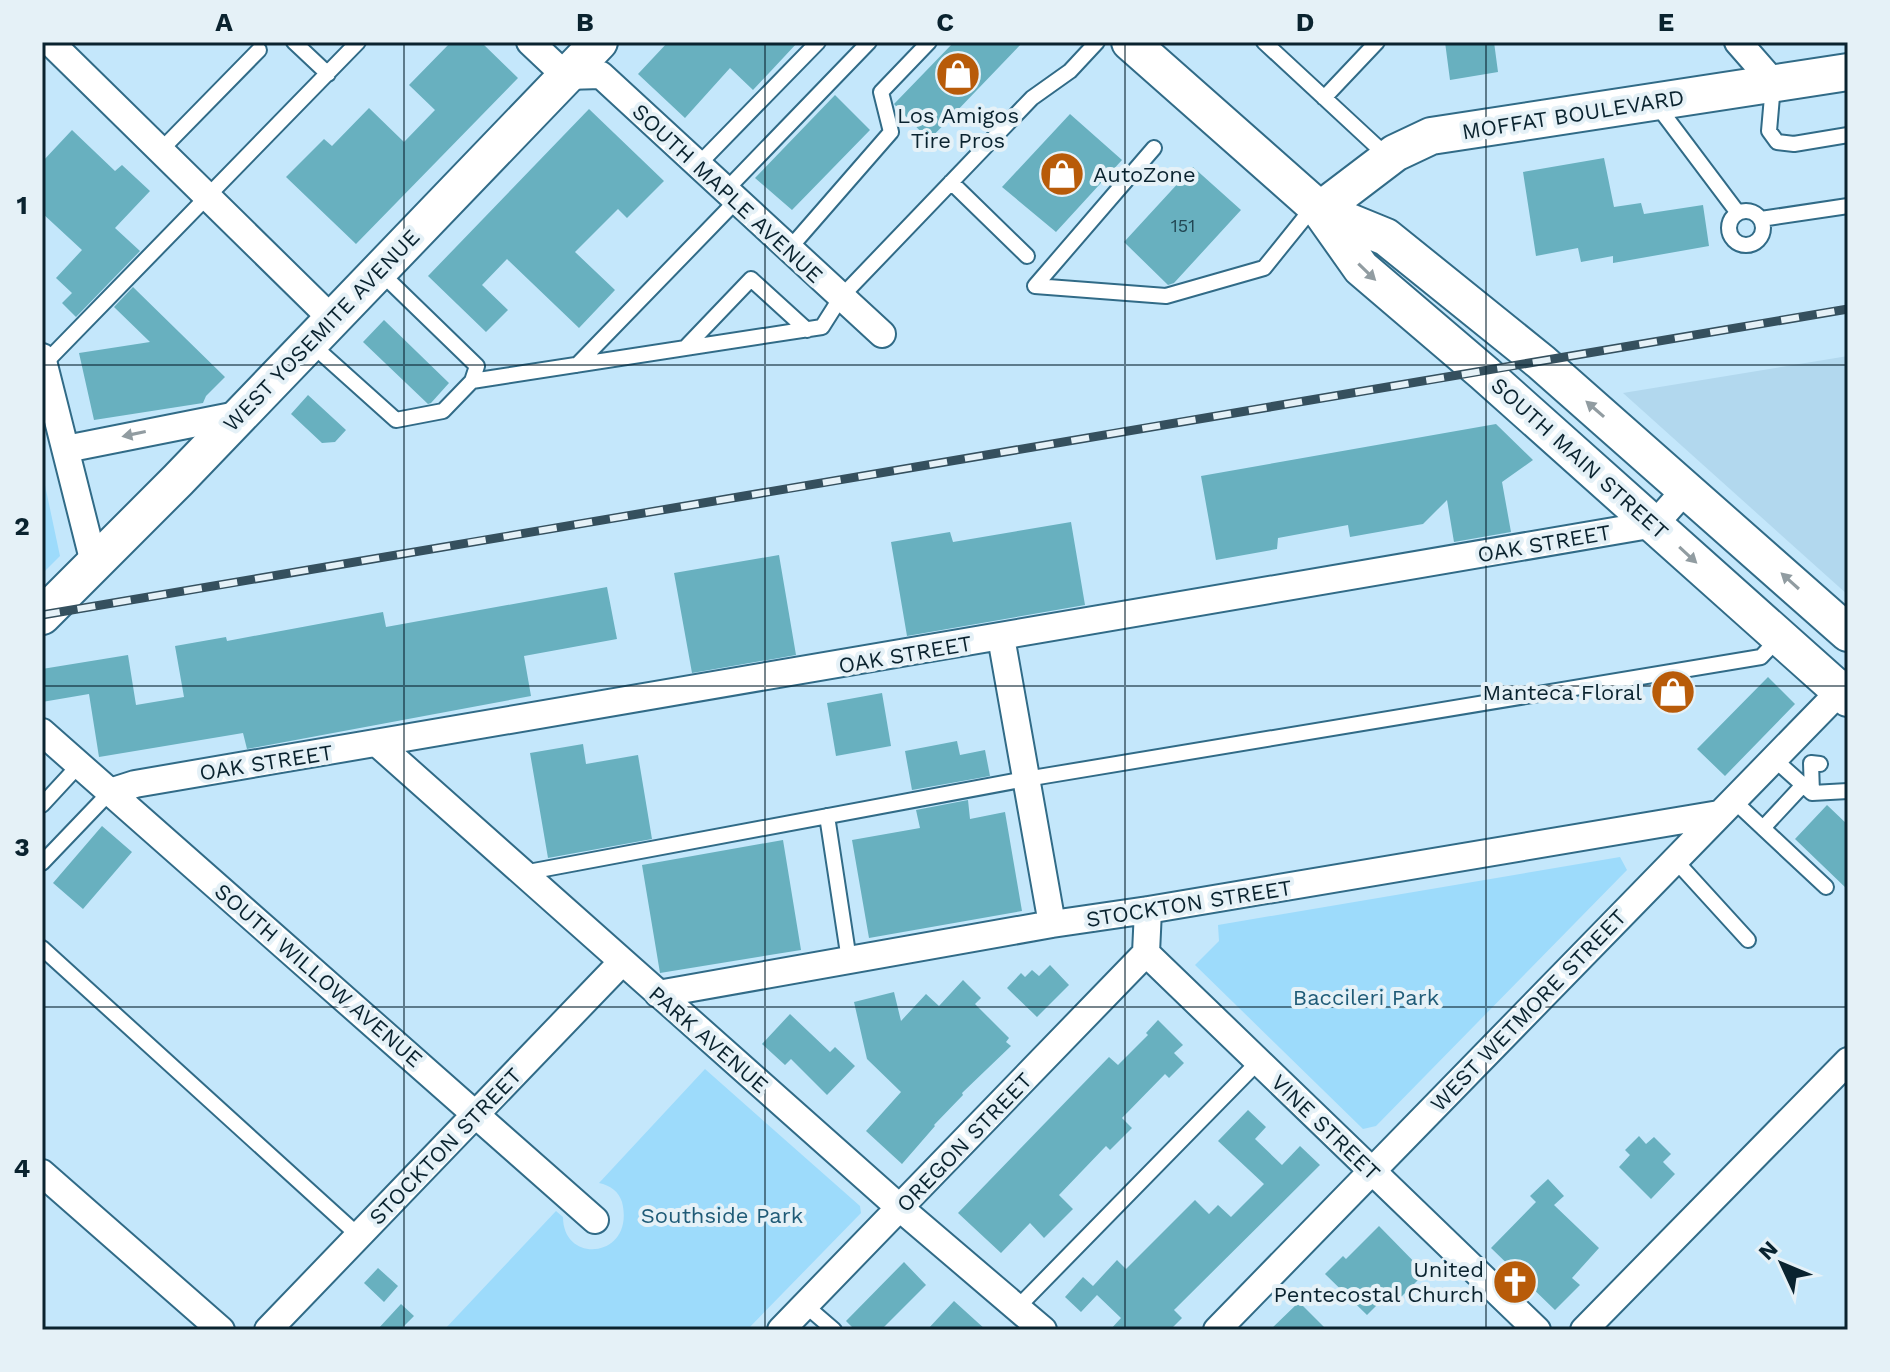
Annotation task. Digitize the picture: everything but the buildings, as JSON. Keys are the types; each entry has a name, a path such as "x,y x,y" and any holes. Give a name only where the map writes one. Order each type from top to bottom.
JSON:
{"main road":[{"name":"WEST YOSEMITE AVENUE","path":"42,616 242,414 599,42"},
{"name":"SOUTH MAIN STREET","path":"1130,42 1317,208 1361,268 1655,524 1779,638 1845,691"},
{"name":"MOFFAT BOULEVARD","path":"1317,208 1388,158 1431,136 1848,72"},
{"name":"SOUTH MAIN STREET","path":"1317,208 1386,237 1541,362 1848,633"}],"street":[{"path":"50,42 207,196 320,330"},
{"path":"530,42 566,76"},
{"path":"1738,42 1773,82"},
{"name":"SOUTH MAPLE AVENUE","path":"566,76 601,75 882,334"},
{"path":"43,361 94,563"},
{"path":"66,449 242,414"},
{"path":"1655,524 1686,489"},
{"name":"OAK STREET","path":"110,792 135,784 1655,524"},
{"path":"1001,637 1052,924"},
{"name":"WEST WETMORE STREET","path":"1217,1330 1726,807 1845,691"},
{"name":"SOUTH WILLOW AVENUE","path":"42,732 595,1220"},
{"name":"PARK AVENUE","path":"378,744 900,1208 1043,1330"},
{"name":"STOCKTON STREET","path":"658,994 1726,807"},
{"path":"1146,953 1148,910"},
{"name":"VINE STREET","path":"1146,953 1537,1330"},
{"name":"OREGON STREET","path":"781,1330 1146,953"},
{"name":"STOCKTON STREET","path":"268,1330 622,962"},
{"path":"1584,1330 1848,1061"},
{"path":"42,1173 221,1330"}],"lane":[{"path":"294,42 328,74"},
{"path":"43,361 358,42"},
{"path":"698,165 818,42"},
{"path":"577,365 869,42"},
{"path":"789,249 891,132 881,92 929,42"},
{"path":"472,381 822,327 841,297 1032,98 1070,71 1097,42"},
{"path":"1264,42 1388,158"},
{"path":"1324,98 1377,42"},
{"path":"161,150 259,50"},
{"path":"1773,82 1769,131 1777,142 1794,144 1848,135"},
{"path":"1653,101 1738,213"},
{"path":"1154,148 1035,286 1166,296 1264,268 1317,208"},
{"path":"951,182 1027,256"},
{"path":"1761,219 1761,236 1753,243 1742,244 1733,239 1729,229 1732,218 1738,213 1752,212 1761,219 1848,206"},
{"path":"320,330 396,420 443,411 472,381 477,366 378,270"},
{"path":"685,348 751,279 807,330"},
{"path":"522,873 1026,779 1761,657 1779,638"},
{"path":"1774,759 1807,789 1848,791"},
{"path":"1763,828 1807,789 1811,763 1820,764"},
{"path":"42,805 79,765"},
{"path":"42,863 110,792"},
{"path":"1726,807 1763,828 1826,887"},
{"path":"827,816 849,960"},
{"path":"1675,860 1748,940"},
{"path":"42,948 359,1236"},
{"path":"1018,1307 1258,1062"},
{"path":"805,1305 834,1330"}],"shaded area":[{"path":"1848,356 1848,595 1623,393"}],"green space":[{"path":"42,471 60,556 42,574"},
{"name":"Baccileri Park","path":"1620,857 1627,870 1376,1126 1363,1129 1195,965 1219,941 1218,925"},
{"name":"Southside Park","path":"705,1069 860,1206 861,1213 747,1330 444,1330 556,1211 563,1217 566,1233 574,1243 585,1249 598,1249 619,1235 623,1221 622,1202 614,1190 599,1183"}],"railway":[{"path":"42,615 1848,309"}],"place":[{"name":"Los Amigos Tire Pros","path":"958,74"},
{"name":"AutoZone","path":"1062,174"},
{"name":"Manteca Floral","path":"1673,692"},
{"name":"United Pentecostal Church","path":"1515,1282"}]}
